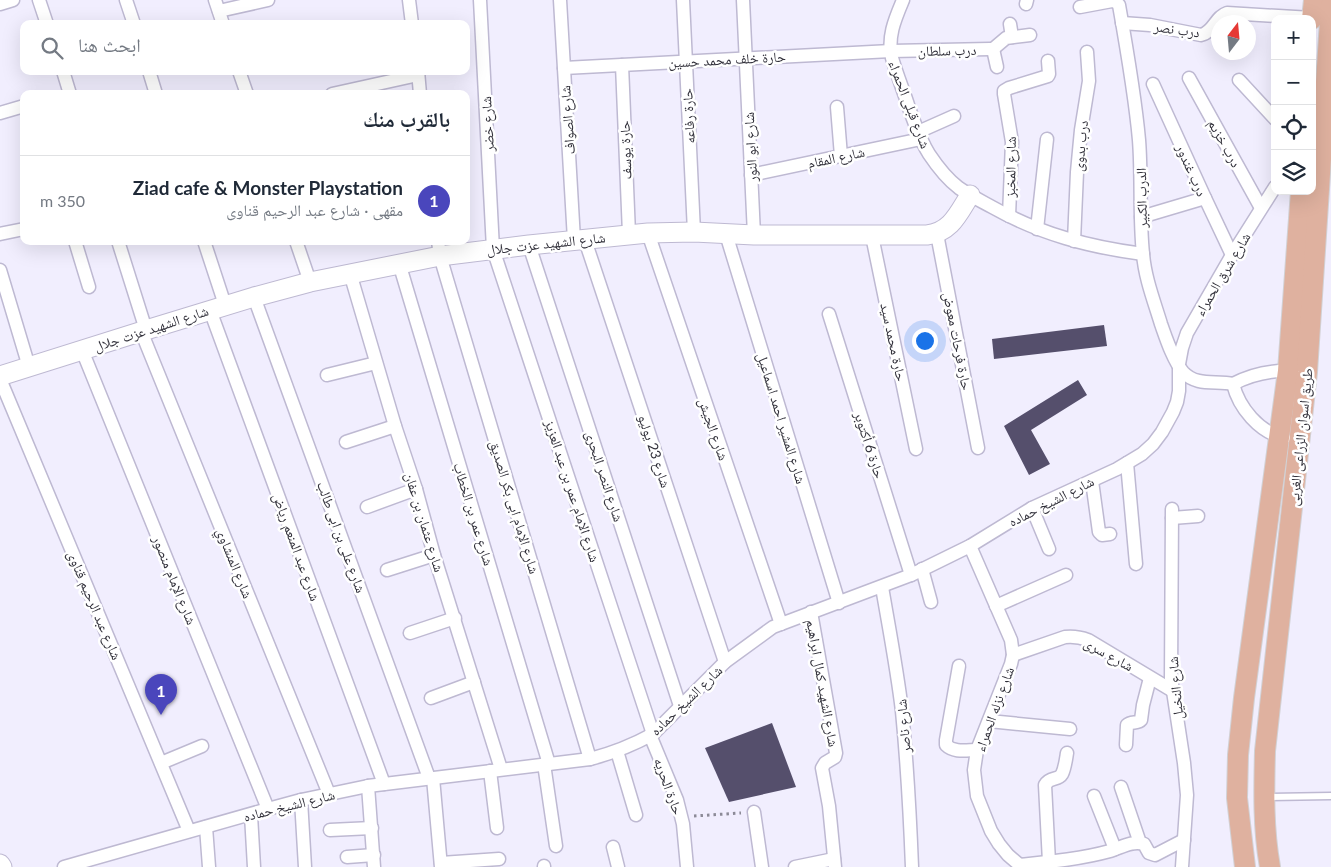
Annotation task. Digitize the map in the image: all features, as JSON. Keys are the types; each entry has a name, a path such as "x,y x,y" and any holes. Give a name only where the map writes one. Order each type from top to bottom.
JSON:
{"main road":[{"name":"طريق اسوان الزراعى الغربى","path":"1245,867 1237,798 1238,756 1279,437 1298,371 1331,6"},
{"name":"طريق اسوان الزراعى الغربى","path":"1270,867 1265,826 1265,751 1300,442 1298,371 1301,195"},
{"path":"1237,798 1264,797"}],"street":[{"path":"0,4 13,0"},
{"path":"40,0 46,20"},
{"path":"126,0 133,20"},
{"path":"222,20 217,6 268,0"},
{"path":"409,0 412,20"},
{"name":"شارع خضر","path":"480,0 493,249"},
{"name":"شارع الصواف","path":"560,0 579,240"},
{"name":"حارة رفاعه","path":"682,0 694,232"},
{"name":"شارع ابو النور","path":"742,0 754,235"},
{"name":"شارع قبلى الحمراء","path":"903,0 892,29 891,51 895,68 919,135 928,152 946,176 957,187 970,195 1009,216 1037,228 1108,250 1143,254"},
{"name":"الدرب الكبير","path":"1080,7 1115,2 1119,5 1129,62 1138,133 1143,254 1150,290 1167,341 1178,364 1189,377 1197,381 1233,384"},
{"name":"درب نصر","path":"1122,23 1150,25 1201,35 1208,33 1220,16 1227,13 1313,12"},
{"name":"درب سلطان","path":"891,51 993,49 1006,38 1011,30 1030,34"},
{"path":"993,49 997,67"},
{"name":"حارة خلف محمد حسين","path":"564,68 891,51"},
{"name":"درب بدوى","path":"1074,241 1077,165 1089,81 1087,52"},
{"name":"شارع المخبز","path":"1009,216 1012,142 1004,91 1048,76 1050,74 1048,61"},
{"name":"حارة يوسف","path":"622,65 629,234"},
{"path":"63,75 69,90"},
{"path":"150,75 155,90"},
{"path":"240,75 246,90"},
{"path":"348,90 410,75"},
{"path":"418,75 420,90"},
{"name":"درب خزيم","path":"1189,78 1261,208"},
{"path":"1239,80 1271,116"},
{"name":"درب غندور","path":"1153,84 1232,255"},
{"path":"0,112 20,107"},
{"path":"837,107 841,156"},
{"name":"شارع المقام","path":"751,175 841,156 919,135 954,116"},
{"path":"1037,228 1047,139"},
{"name":"شارع شرق الحمراء","path":"1178,364 1187,333 1232,255 1271,193"},
{"path":"937,234 950,225 970,195"},
{"path":"1141,217 1205,198"},
{"path":"0,234 20,230"},
{"name":"شارع الشهيد عزت جلال","path":"0,378 143,330 254,296 399,263 439,248 493,249 648,233 694,232 754,235 872,236 937,234"},
{"name":"شارع الجيش","path":"648,233 781,624"},
{"name":"شارع المشير احمد اسماعيل","path":"726,234 839,603"},
{"name":"حارة فرحات معوض","path":"937,234 978,448"},
{"name":"حارة محمد سيد","path":"872,236 916,449"},
{"name":"شارع 23 يوليو","path":"579,240 725,662"},
{"path":"76,245 89,287"},
{"name":"شارع المنشاوي","path":"119,245 143,330 329,794"},
{"name":"شارع عبد المنعم رياض","path":"205,245 218,307 384,784"},
{"path":"297,245 310,282"},
{"name":"شارع النصر البحرى","path":"529,245 680,706"},
{"name":"شارع الإمام ابى بكر الصديق","path":"439,248 590,759"},
{"name":"شارع الإمام عمر بن عبد العزيز","path":"493,249 651,735"},
{"name":"شارع عمر بن الخطاب","path":"399,263 546,764 556,846"},
{"path":"0,270 29,367"},
{"name":"شارع عثمان بن عفان","path":"350,274 474,682 496,770 497,828"},
{"name":"شارع على بن ابى طالب","path":"254,296 432,778 441,865"},
{"name":"حارة 6 أكتوبر","path":"829,314 916,572 931,602"},
{"name":"شارع الإمام منصور","path":"82,350 268,809"},
{"path":"327,375 376,363"},
{"name":"شارع الشيخ حماده","path":"64,867 268,809 329,794 368,786 590,759 617,751 651,735 725,662 773,627 882,587 916,572 970,546 1032,508 1092,481 1142,454 1162,432 1177,402 1179,391 1178,364"},
{"path":"1298,371 1256,374 1233,384 1235,394 1252,419 1268,432 1300,442"},
{"name":"شارع عبد الرحيم قناوى","path":"0,378 189,831"},
{"path":"346,442 395,426"},
{"path":"1127,462 1136,564"},
{"path":"1092,481 1099,532 1110,534"},
{"path":"367,507 416,489"},
{"path":"1032,508 1049,550"},
{"name":"شارع النخيل","path":"1182,867 1187,795 1186,775 1172,678 1172,513 1198,516"},
{"name":"شارع نزله الحمراء","path":"970,546 1011,640 1012,654 1011,664 977,750 974,770 975,785 985,818 999,844 1021,866"},
{"path":"387,570 434,555"},
{"path":"996,606 1066,575"},
{"name":"شارع ناصر","path":"882,587 902,711 912,867"},
{"name":"شارع الشهيد كمال ابراهيم","path":"811,612 836,752 835,757 825,763 822,768 829,806 834,863"},
{"path":"410,633 454,618"},
{"name":"شارع سرى","path":"1012,654 1073,636 1088,640 1173,691"},
{"path":"959,666 946,745 952,750 977,750"},
{"path":"1126,745 1127,725 1141,720 1150,678"},
{"path":"431,698 474,682"},
{"path":"989,721 1070,729"},
{"name":"حارة الحريه","path":"651,735 678,800 687,867"},
{"path":"161,763 202,746"},
{"path":"617,751 636,815"},
{"path":"1049,862 1045,785 1049,779 1062,774 1067,753"},
{"path":"347,857 374,861 368,786"},
{"path":"1121,787 1140,843"},
{"path":"1094,796 1114,849"},
{"path":"301,800 305,867"},
{"path":"754,812 762,867"},
{"path":"251,814 254,867"},
{"path":"206,827 209,867"},
{"path":"330,830 372,828"},
{"path":"1021,866 1114,849 1136,842 1146,847 1149,853 1155,855 1184,840"},
{"path":"613,847 618,867"},
{"path":"441,865 499,859"},
{"path":"795,867 834,863"}],"lane":[{"path":"1264,797 1331,796"}],"path":[{"path":"681,816 754,812"}],"building":[{"path":"1104,325 1107,346 994,359 992,339"},
{"path":"1078,380 1087,395 1031,430 1050,464 1029,475 1004,426"},
{"path":"772,723 796,787 729,802 705,748"}],"place":[{"name":"Ziad cafe & Monster Playstation","path":"161,715"}]}
